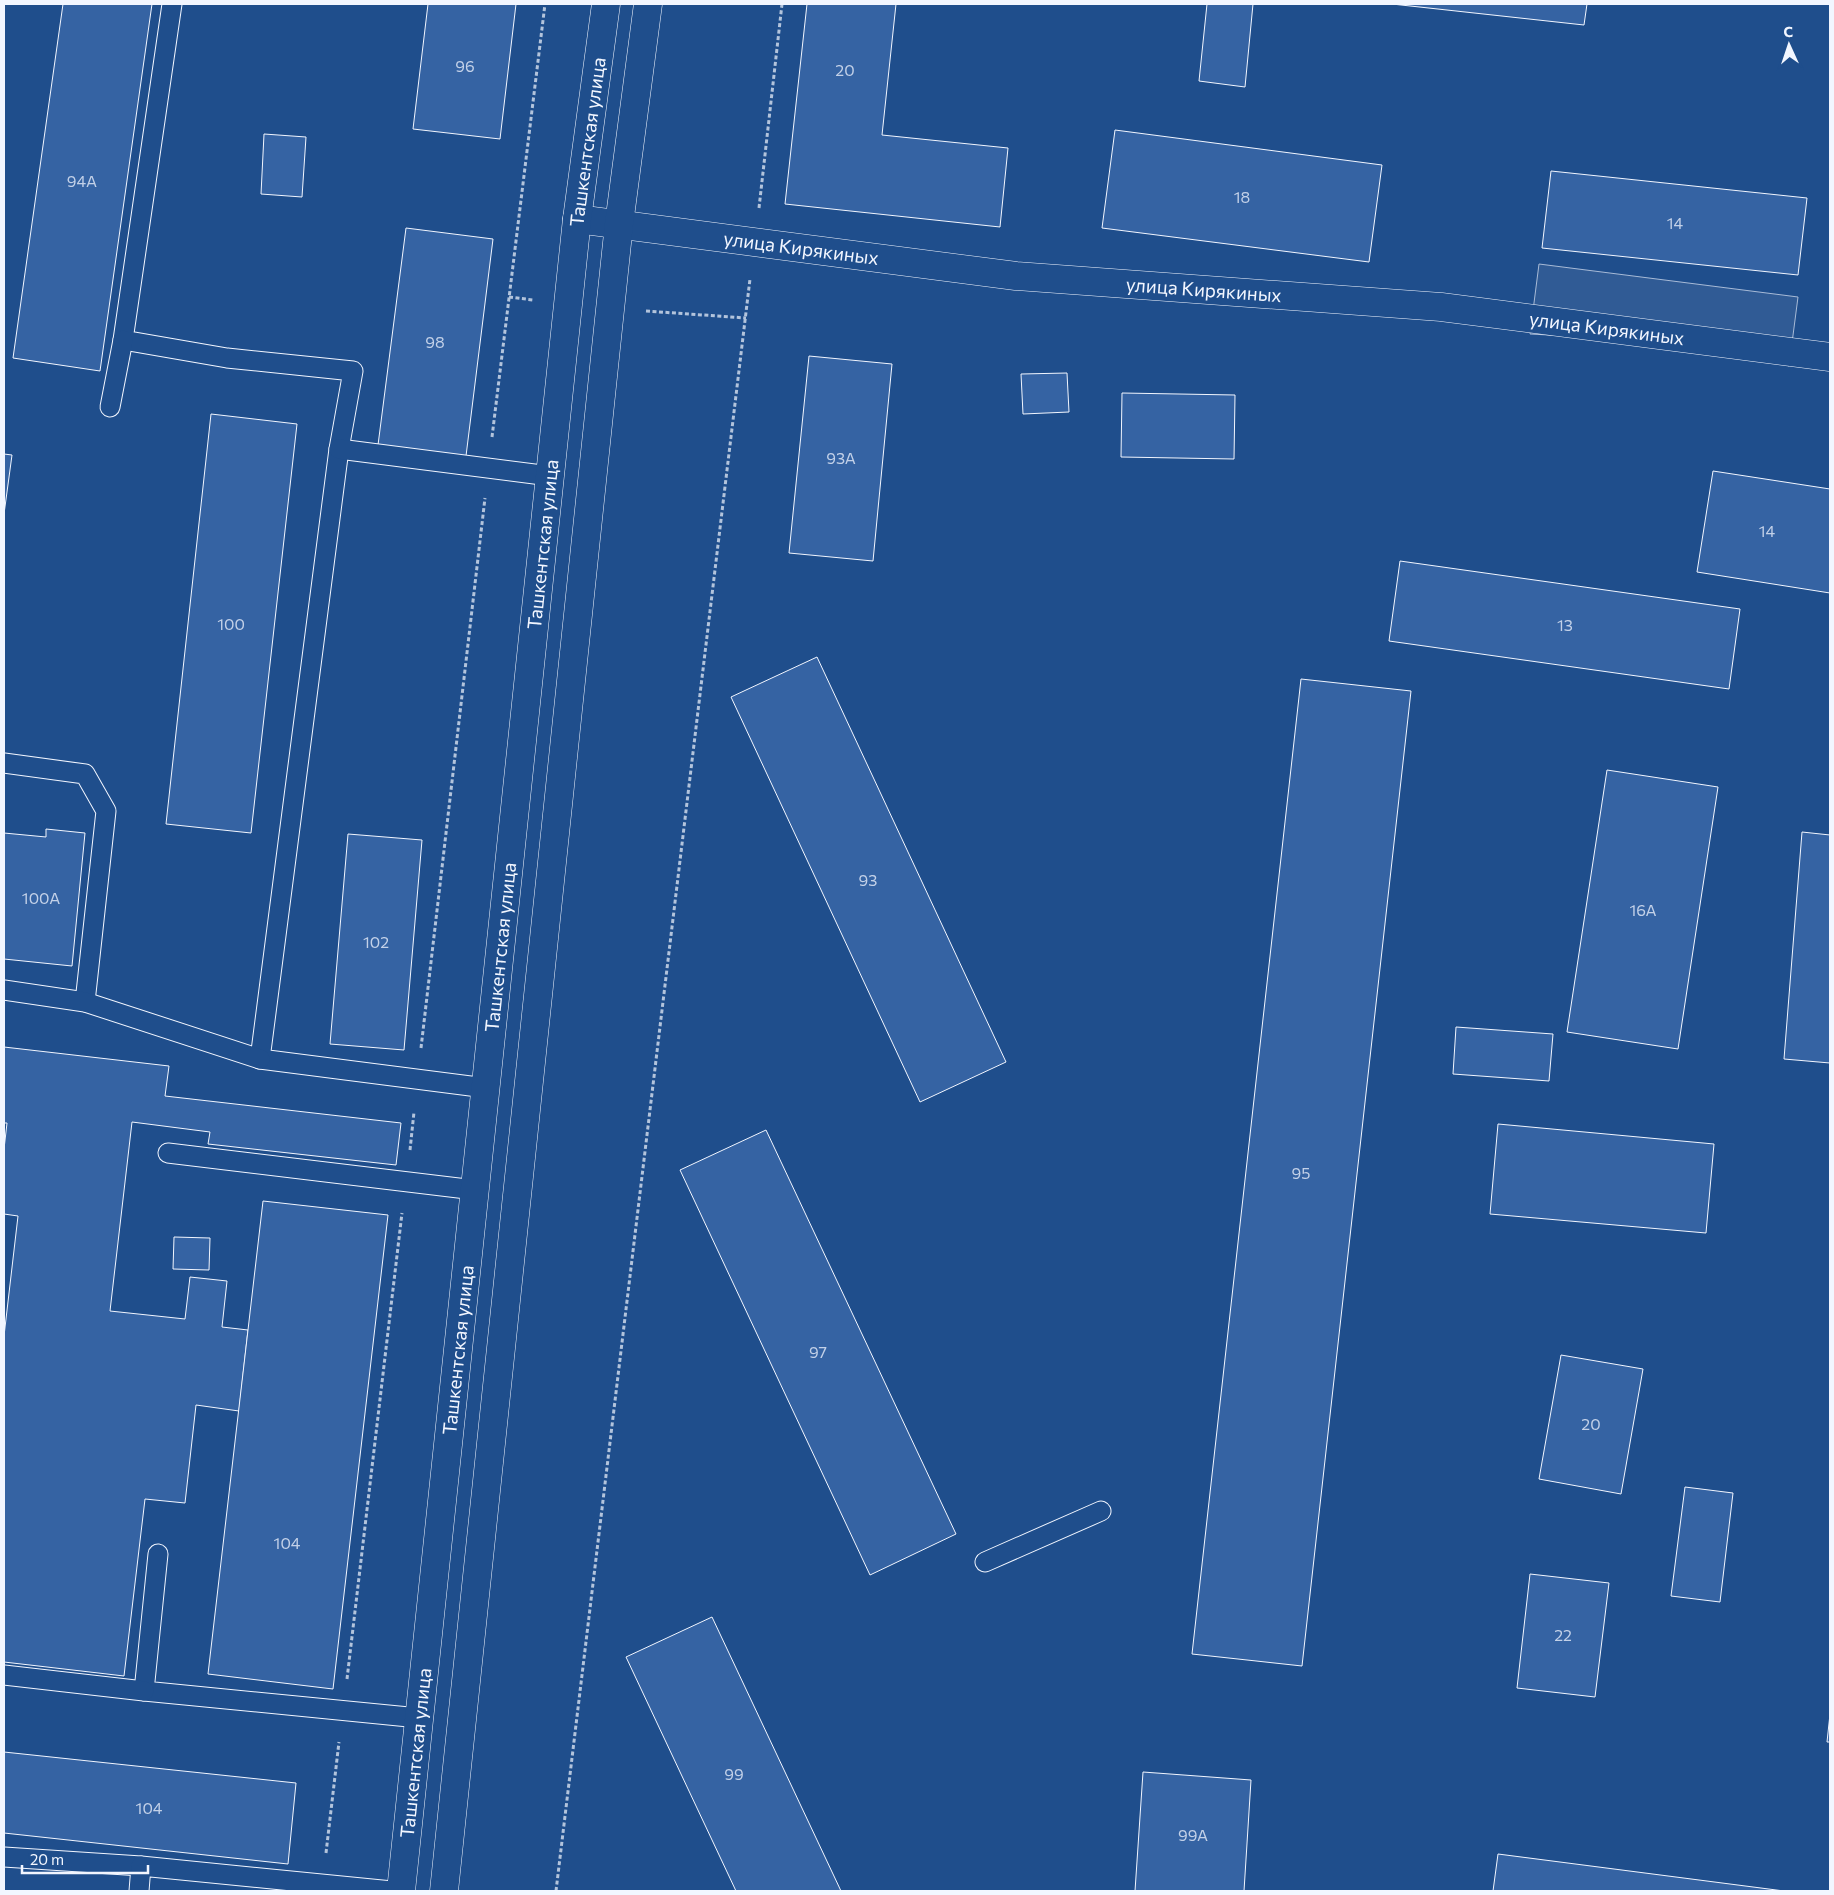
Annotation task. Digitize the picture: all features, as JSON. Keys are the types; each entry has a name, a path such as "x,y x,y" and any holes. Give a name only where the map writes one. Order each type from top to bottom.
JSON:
{"main road":[{"name":"Ташкентская улица","path":"401,1891 577,220 606,4"},
{"path":"444,1891 619,224 648,4"},
{"name":"улица Кирякиных","path":"577,220 1016,276 1441,308 1830,357"},
{"path":"419,1718 462,1724"}],"lane":[{"path":"110,407 123,340 172,4"},
{"path":"123,340 227,358 353,372 339,449 260,1060"},
{"path":"339,449 550,476"},
{"path":"4,763 85,774 106,811 85,1002"},
{"path":"4,990 85,1002 260,1060 486,1088"},
{"path":"168,1153 475,1190"},
{"path":"985,1562 1101,1510"},
{"path":"144,1691 158,1554"},
{"path":"4,1675 419,1718"},
{"path":"4,1857 141,1866 392,1891"},
{"path":"139,1891 141,1866"}],"path":[{"path":"321,1883 545,4"},
{"path":"556,1891 755,244 782,4"}],"shaded area":[{"path":"1539,264 1798,297 1789,366 1736,345 1530,334"}],"building":[{"path":"63,4 152,4 100,371 13,358"},
{"path":"428,4 516,4 500,139 413,129"},
{"path":"807,4 896,4 882,135 1008,148 1000,227 785,204"},
{"path":"1207,4 1253,4 1245,87 1199,81"},
{"path":"1392,4 1587,4 1584,25"},
{"path":"1115,130 1382,165 1369,262 1102,228"},
{"path":"264,134 306,137 302,197 261,194"},
{"path":"1551,171 1807,198 1798,275 1542,248"},
{"path":"406,228 493,239 466,456 378,445"},
{"path":"809,356 892,364 873,561 789,553"},
{"path":"1067,373 1069,412 1023,414 1021,374"},
{"path":"1122,393 1235,395 1234,459 1121,457"},
{"path":"211,414 297,424 251,833 166,824"},
{"path":"4,454 12,455 4,514"},
{"path":"1713,471 1830,489 1830,593 1697,572"},
{"path":"1400,561 1740,609 1729,689 1389,641"},
{"path":"817,657 1006,1062 920,1102 731,697"},
{"path":"1301,679 1411,691 1302,1666 1192,1654"},
{"path":"1607,770 1718,787 1678,1049 1567,1032"},
{"path":"46,829 85,833 72,966 4,959 4,833 46,837"},
{"path":"1802,832 1830,835 1830,1063 1784,1059"},
{"path":"348,834 422,840 404,1050 330,1044"},
{"path":"1456,1027 1553,1034 1549,1081 1453,1074"},
{"path":"4,1047 169,1066 165,1096 401,1123 396,1165 208,1144 210,1132 132,1122 110,1311 185,1319 190,1277 227,1281 222,1327 248,1330 239,1411 196,1405 185,1503 145,1499 124,1676 4,1662 4,1336 18,1216 4,1214 4,1149 7,1123 4,1123"},
{"path":"1498,1124 1714,1144 1706,1233 1490,1214"},
{"path":"766,1130 956,1534 870,1575 680,1170"},
{"path":"263,1201 388,1215 333,1689 208,1674"},
{"path":"174,1237 210,1238 209,1270 173,1269"},
{"path":"1561,1355 1643,1369 1621,1494 1539,1479"},
{"path":"1685,1487 1733,1493 1720,1602 1671,1596"},
{"path":"1530,1574 1609,1583 1595,1697 1517,1688"},
{"path":"712,1617 841,1891 736,1891 626,1657"},
{"path":"1830,1714 1830,1742 1827,1742"},
{"path":"4,1752 296,1783 288,1864 4,1833"},
{"path":"1143,1772 1251,1780 1244,1891 1135,1891"},
{"path":"1498,1854 1784,1891 1493,1891"}]}
